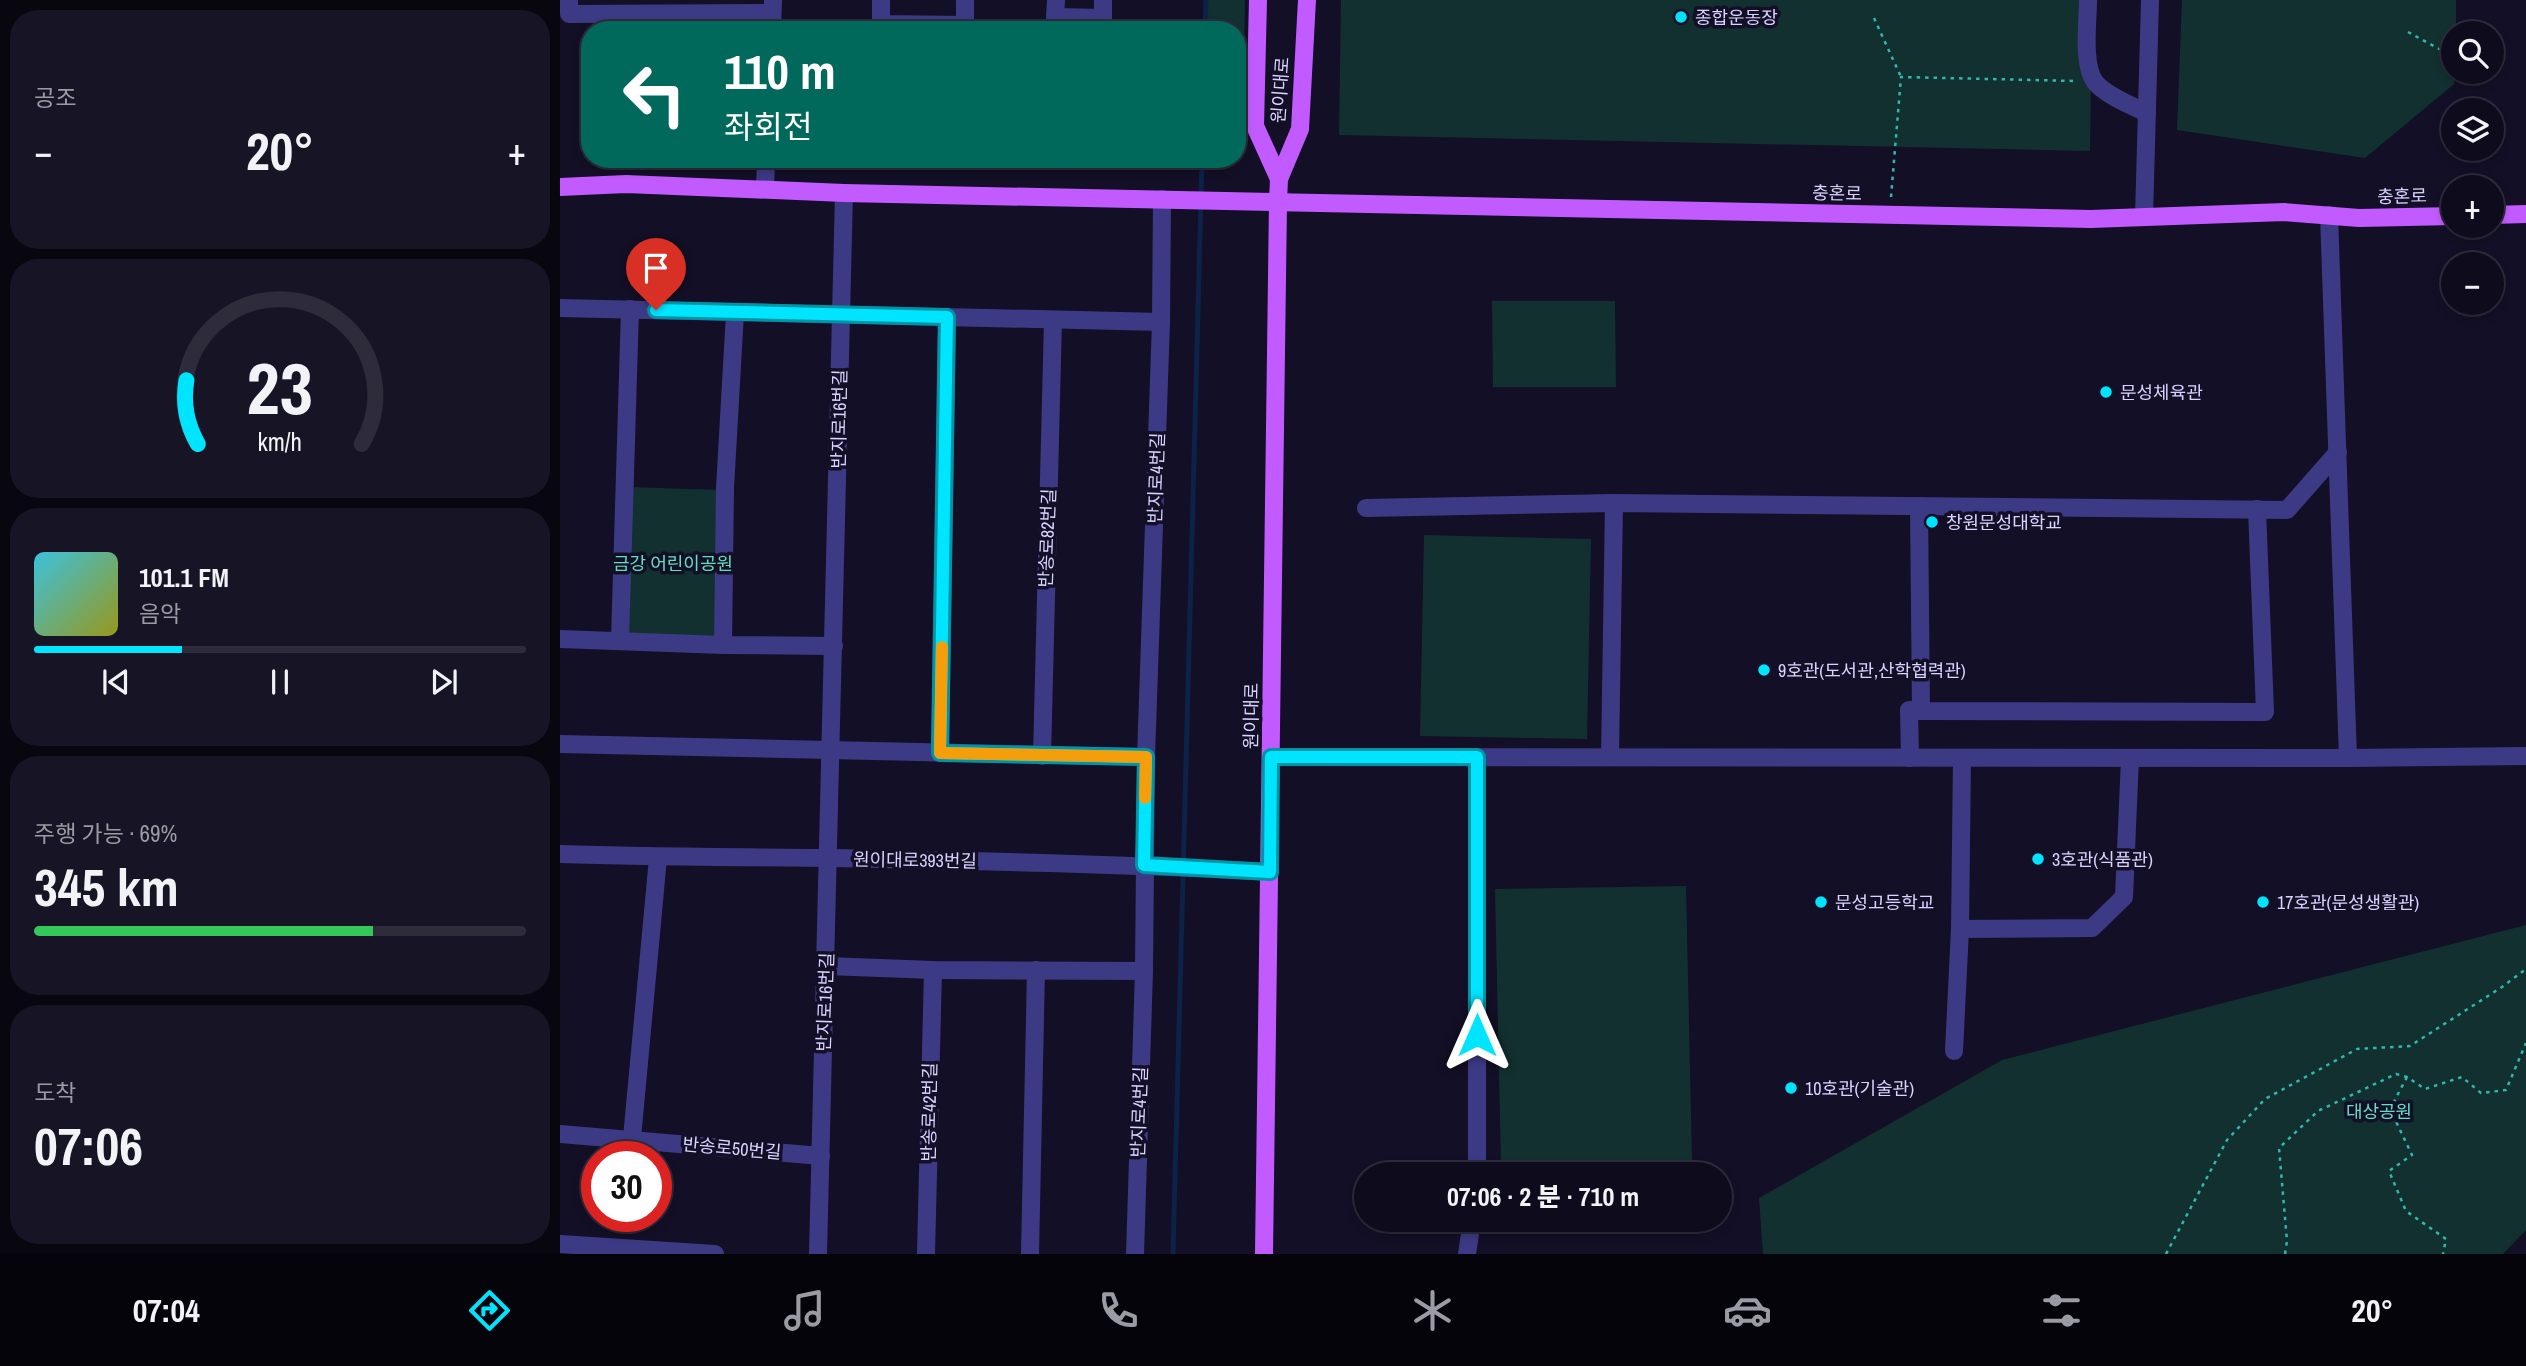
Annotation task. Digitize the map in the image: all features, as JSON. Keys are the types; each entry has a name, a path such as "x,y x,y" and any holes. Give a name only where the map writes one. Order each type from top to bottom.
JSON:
{"main road":[{"name":"원이대로","path":"1258,0 1255,126 1279,179"},
{"name":"원이대로","path":"1264,1254 1278,202 1279,179 1300,129 1307,0"},
{"path":"560,187 626,184 844,193 1167,199"},
{"name":"충혼로","path":"1167,199 2091,219 2284,212 2359,218 2441,216"},
{"path":"2504,215 2526,214"}],"street":[{"path":"569,0 569,14 641,7 772,14"},
{"path":"881,0 881,21"},
{"path":"965,0 965,21"},
{"path":"1056,0 1055,17 1102,18 1103,0"},
{"path":"2088,0 2087,60 2095,82 2117,98 2147,113"},
{"path":"2144,217 2150,0"},
{"path":"765,189 766,168"},
{"name":"반지로16번길","path":"818,1254 844,193"},
{"name":"반지로4번길","path":"1135,1254 1144,971 1146,757 1167,199"},
{"path":"2329,215 2348,758"},
{"path":"560,308 1161,322"},
{"path":"620,640 630,309"},
{"path":"723,645 725,488 735,313"},
{"path":"940,753 947,317"},
{"name":"반송로82번길","path":"1042,756 1053,320"},
{"path":"1366,508 1614,503 2287,510 2337,452"},
{"path":"1610,757 1614,503"},
{"path":"1919,506 1921,711"},
{"path":"1910,758 1909,710 2265,712 2257,509"},
{"path":"560,639 834,646"},
{"path":"560,744 1146,757"},
{"path":"1271,757 2526,756"},
{"path":"1477,757 1477,1162"},
{"path":"1954,1051 1960,929 1962,758"},
{"path":"1960,929 2092,928 2124,897 2130,758"},
{"name":"원이대로393번길","path":"560,854 658,858 828,858 1144,865 1270,872"},
{"path":"632,1138 658,858"},
{"path":"827,966 933,970 1144,971"},
{"name":"반송로42번길","path":"926,1254 933,970"},
{"path":"1030,1254 1036,970"},
{"name":"반송로50번길","path":"560,1134 821,1156"},
{"path":"1466,1254 1470,1232"},
{"path":"560,1244 715,1254"}],"path":[{"path":"1874,18 1900,77 1889,215"},
{"path":"2408,32 2441,50"},
{"path":"1900,77 2095,82"},
{"path":"2166,1254 2227,1140 2265,1099 2357,1049 2410,1046 2526,969"},
{"path":"2285,1254 2287,1241 2279,1148 2318,1111 2396,1074 2407,1077 2425,1090 2462,1077 2481,1093 2506,1090 2526,1043"},
{"path":"2407,1077 2389,1109 2412,1155 2389,1171 2406,1211 2446,1240 2443,1254"}],"green space":[{"path":"1205,0 1245,0 1245,21 1204,21"},
{"path":"1341,0 2092,0 2090,151 1339,135"},
{"path":"2182,0 2456,0 2456,21 2441,21 2441,84 2454,84 2365,158 2177,130"},
{"path":"1492,301 1615,301 1616,387 1493,387"},
{"name":"금강 어린이공원","path":"629,487 720,490 719,638 625,636"},
{"path":"1424,535 1591,539 1587,739 1420,736"},
{"path":"1686,886 1692,1161 1501,1162 1495,889"},
{"name":"대상공원","path":"2526,925 2526,1230 2503,1254 1763,1254 1759,1198 2002,1060"}],"waterway":[{"path":"1205,21 1206,0"},
{"path":"1173,1254 1202,168"}],"slow traffic":[{"path":"942,647 940,753 1146,757 1145,798"}],"place":[{"name":"종합운동장","path":"1681,17"},
{"name":"문성체육관","path":"2106,392"},
{"name":"창원문성대학교","path":"1932,522"},
{"name":"9호관(도서관,산학협력관)","path":"1764,670"},
{"name":"3호관(식품관)","path":"2038,859"},
{"name":"문성고등학교","path":"1821,902"},
{"name":"17호관(문성생활관)","path":"2263,902"},
{"name":"10호관(기술관)","path":"1791,1088"}],"route":[{"path":"656,310 947,317 940,753 1146,757 1144,865 1270,872 1271,757 1477,757 1477,1035"}]}
